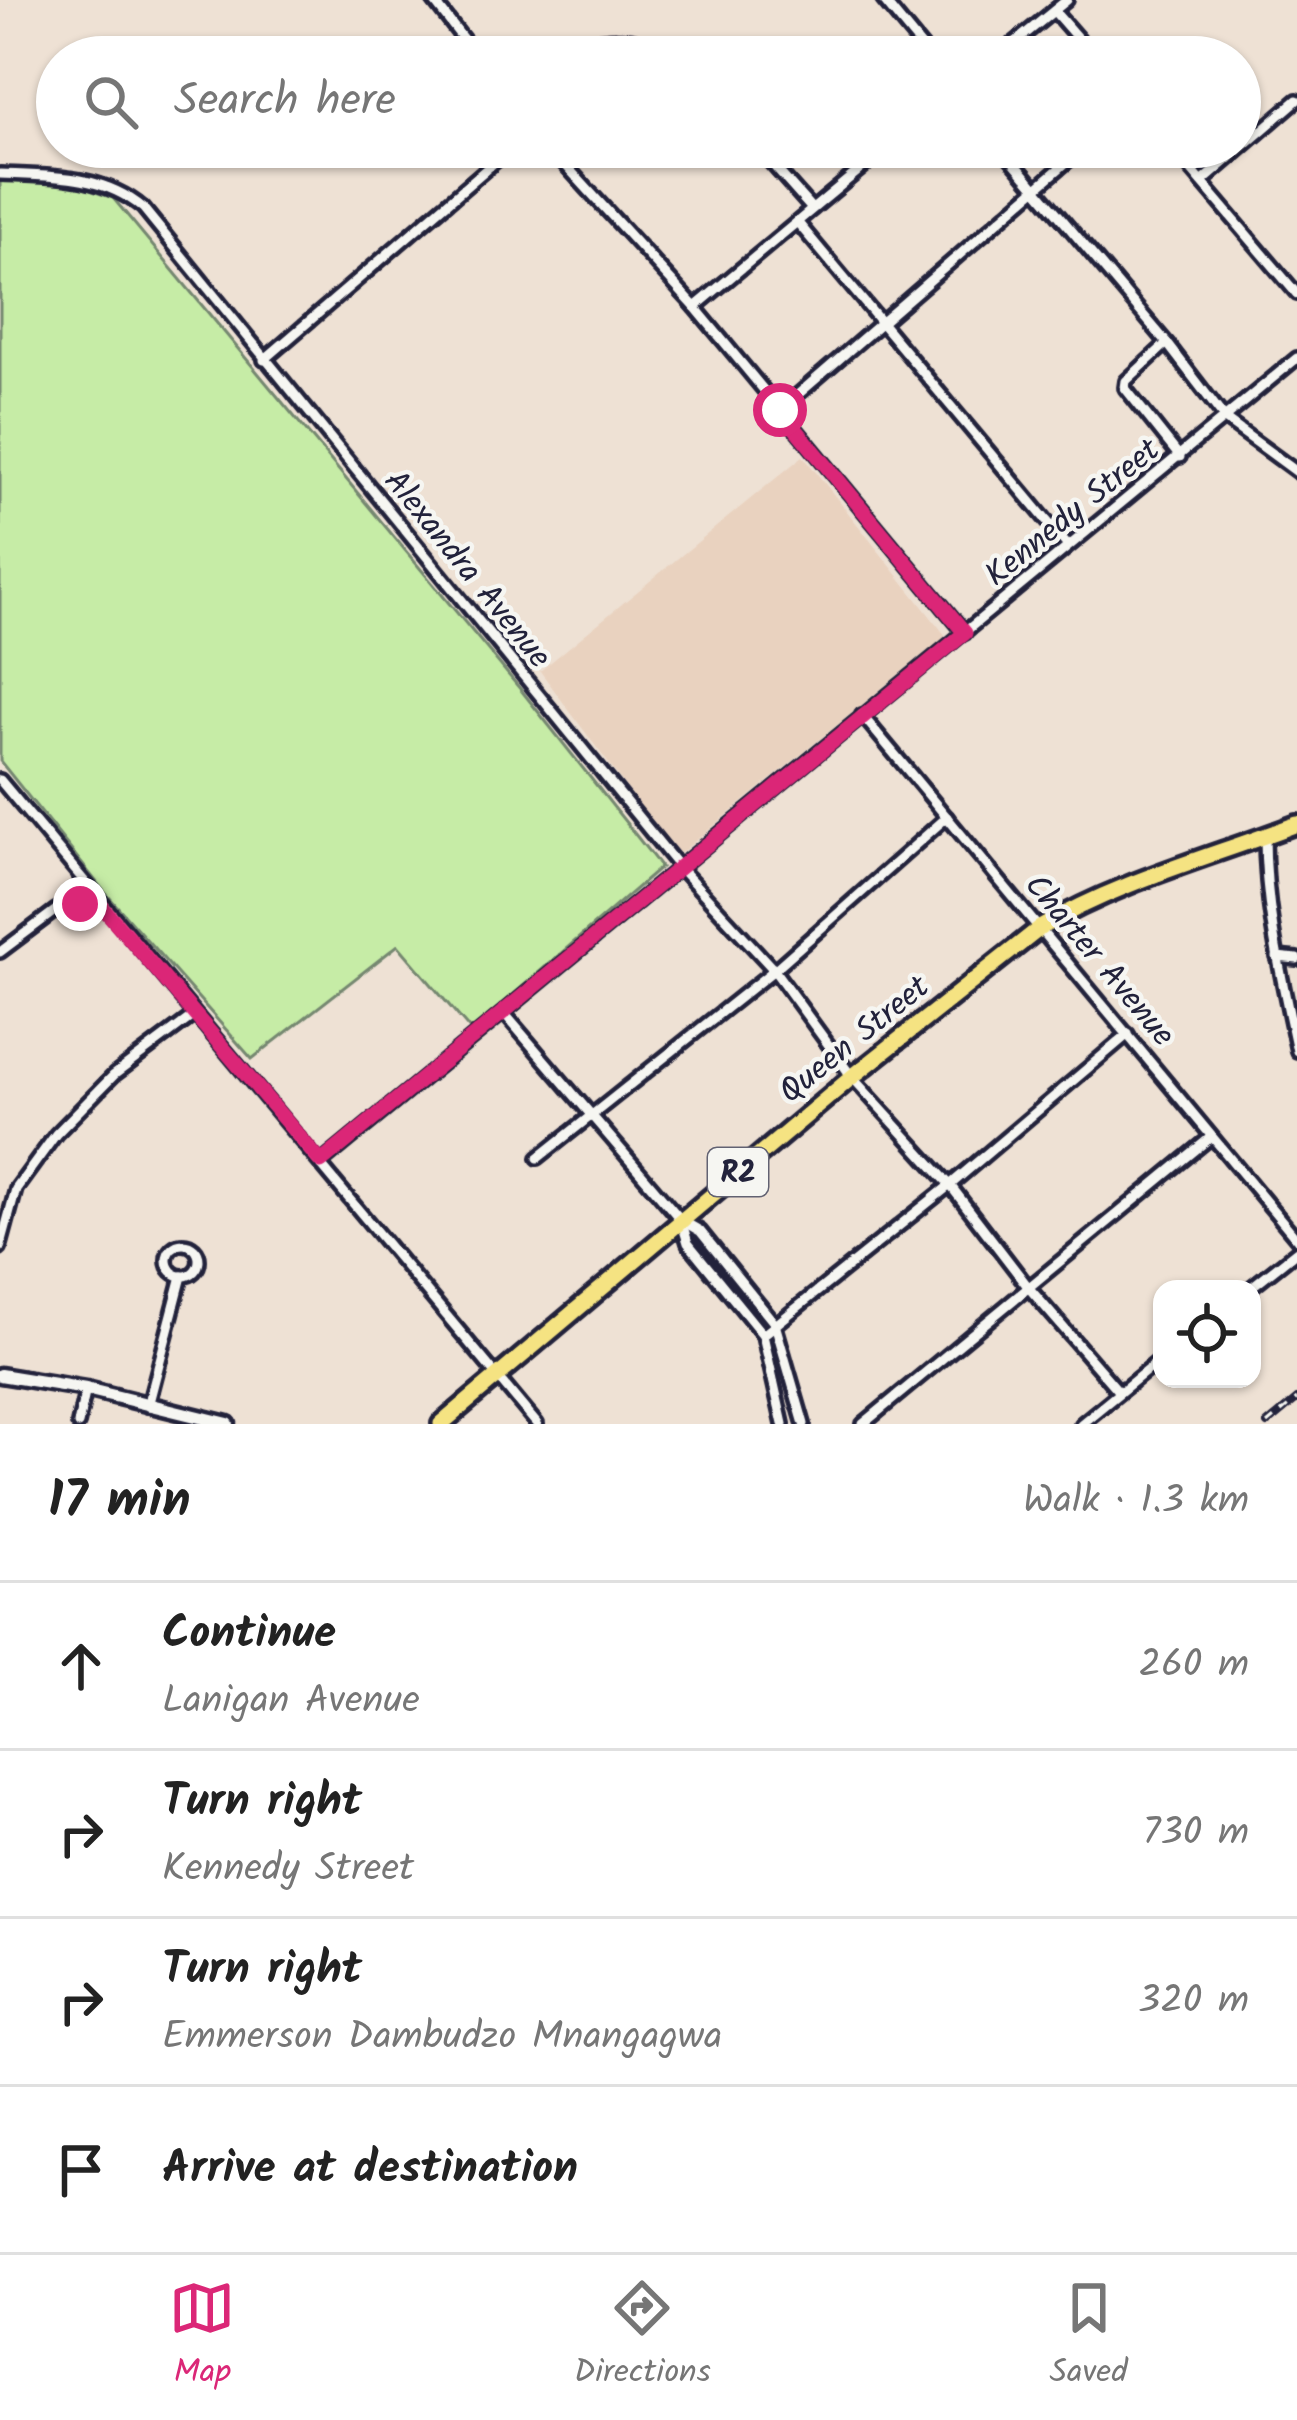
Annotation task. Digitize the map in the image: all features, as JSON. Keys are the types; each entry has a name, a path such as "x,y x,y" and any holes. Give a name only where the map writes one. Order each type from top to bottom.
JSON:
{"highway":[{"name":"Queen Street","path":"441,1424 852,1077 1040,928 1068,911 1156,875 1297,824"}],"main road":[{"path":"0,1375 86,1389 228,1424"}],"street":[{"path":"433,0 461,36"},
{"path":"884,0 913,36"},
{"path":"1023,36 1067,0"},
{"path":"1054,11 1076,36"},
{"path":"1261,131 1297,100"},
{"path":"264,360 488,168"},
{"path":"568,168 695,307 965,633"},
{"path":"776,168 812,209"},
{"path":"695,307 862,168"},
{"path":"1018,168 1167,343 1226,420 1297,472"},
{"path":"780,410 1059,168"},
{"path":"1190,168 1297,294"},
{"path":"1202,182 1218,168"},
{"name":"Alexandra Avenue","path":"0,174 72,177 131,198 680,867 774,970 852,1077 950,1185 1029,1288 1119,1392"},
{"path":"798,224 1067,545"},
{"path":"1167,343 1126,381 1125,388 1180,457"},
{"name":"Kennedy Street","path":"321,1162 1297,358"},
{"name":"Charter Avenue","path":"862,716 1297,1239"},
{"path":"0,780 537,1424"},
{"path":"538,1158 774,970 947,817"},
{"path":"1265,836 1264,883 1297,1051"},
{"path":"0,952 56,910 100,904"},
{"path":"1277,958 1297,959"},
{"path":"504,1013 680,1220 700,1231 775,1324 804,1424"},
{"path":"0,1248 16,1189 56,1134 114,1075 194,1015"},
{"path":"763,1335 1128,1034"},
{"path":"863,1424 1211,1137"},
{"path":"680,1220 688,1243 763,1335 783,1424"},
{"path":"1260,1280 1297,1251"},
{"path":"148,1406 182,1276"},
{"path":"1081,1424 1153,1365"},
{"path":"77,1424 86,1389"}],"shaded area":[{"path":"803,456 946,636 677,856 540,671"}],"green space":[{"path":"0,181 70,183 113,198 521,690 661,867 471,1031 398,945 252,1059 102,889 0,761"}],"railway":[{"path":"1267,1424 1297,1399"}],"route":[{"path":"80,904 100,904 321,1162 965,633 780,410"}]}
